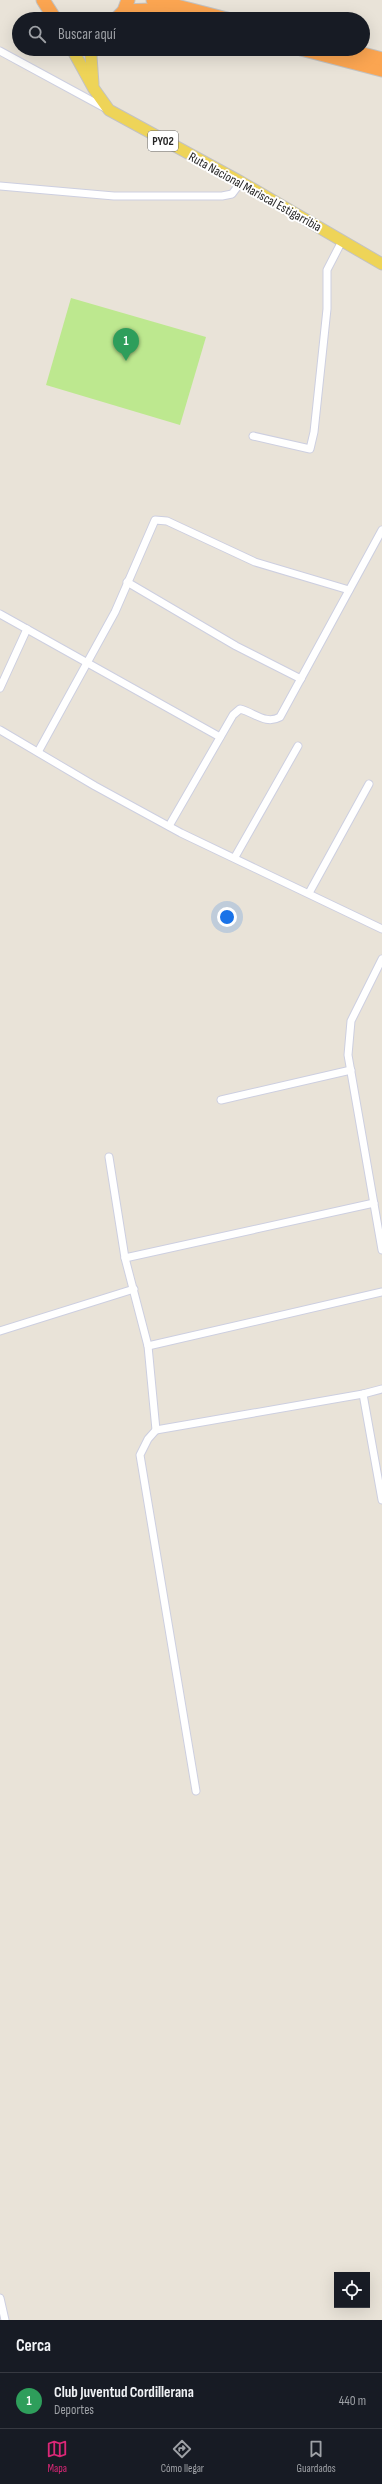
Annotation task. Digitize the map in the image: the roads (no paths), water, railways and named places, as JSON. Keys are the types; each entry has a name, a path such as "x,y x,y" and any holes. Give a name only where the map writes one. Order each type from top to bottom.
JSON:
{"highway":[{"path":"43,0 51,12"},
{"path":"153,0 200,12"},
{"path":"122,10 150,10 158,12"},
{"path":"328,56 382,70"},
{"path":"370,56 382,59"}],"main road":[{"name":"Ruta Nacional Mariscal Estigarribia","path":"76,56 94,89 109,110 241,182 382,264"},
{"path":"91,56 94,89"}],"street":[{"path":"0,51 109,110"},
{"path":"0,186 114,196 222,196 232,194 241,182"},
{"path":"253,436 310,449 314,432 327,309 327,270 342,241"},
{"path":"38,752 114,612 154,520 167,521 255,562 349,590"},
{"path":"169,826 233,715 240,709 273,721 280,717 382,530"},
{"path":"127,582 236,646 301,679"},
{"path":"0,614 220,737"},
{"path":"0,688 28,629"},
{"path":"0,730 169,826 382,929"},
{"path":"235,857 298,746"},
{"path":"309,893 369,784"},
{"path":"382,959 351,1021 348,1055 382,1250"},
{"path":"221,1100 351,1070"},
{"path":"109,1157 125,1258 148,1346 156,1430"},
{"path":"125,1258 374,1203"},
{"path":"0,1331 134,1289"},
{"path":"148,1346 382,1292"},
{"path":"196,1791 140,1455 148,1439 156,1430 363,1394 382,1389"},
{"path":"363,1394 382,1500"},
{"path":"0,2298 5,2320"}],"place":[{"name":"Club Juventud Cordillerana","path":"126,361"}]}
